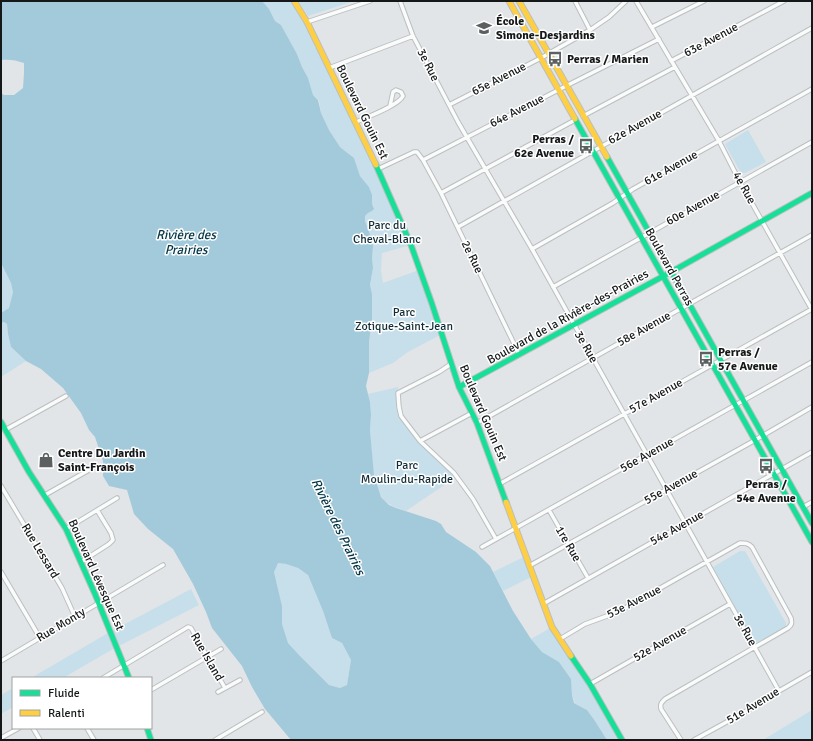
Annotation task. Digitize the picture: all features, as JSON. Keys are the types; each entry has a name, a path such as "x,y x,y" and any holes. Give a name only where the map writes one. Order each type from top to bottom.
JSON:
{"street":[{"name":"Boulevard Gouin Est","path":"294,1 307,22 356,122 411,245 459,388 477,423 552,627 590,684 622,740"},
{"path":"307,22 370,1"},
{"name":"3e Rue","path":"400,1 413,36 449,105 532,249 779,691"},
{"name":"Boulevard Perras","path":"509,1 812,542"},
{"name":"Boulevard Perras","path":"519,1 812,523"},
{"path":"575,1 590,30"},
{"name":"65e Avenue","path":"449,105 549,54 553,50 590,30 610,17 626,1"},
{"path":"636,1 671,61"},
{"path":"652,27 704,1"},
{"name":"63e Avenue","path":"583,116 675,66 671,61 784,1"},
{"name":"62e Avenue","path":"458,227 812,28"},
{"path":"329,68 413,36"},
{"name":"64e Avenue","path":"423,160 659,39"},
{"name":"4e Rue","path":"675,66 719,141 740,182 812,309"},
{"name":"61e Avenue","path":"532,249 627,193 812,89"},
{"path":"356,122 380,112 400,101 403,94 401,92 396,90 393,92 390,106"},
{"path":"441,193 575,120"},
{"name":"60e Avenue","path":"553,287 812,142"},
{"path":"378,169 414,152 417,152 423,160"},
{"name":"2e Rue","path":"423,160 441,193 520,354"},
{"name":"Boulevard de la Rivière-des-Prairies","path":"459,388 812,193"},
{"name":"58e Avenue","path":"477,423 812,235"},
{"name":"57e Avenue","path":"500,483 812,309"},
{"name":"56e Avenue","path":"482,547 812,362"},
{"path":"451,364 439,372 398,393 401,416 420,441 454,473 473,499 496,539"},
{"path":"5,430 66,396"},
{"name":"55e Avenue","path":"529,566 812,407"},
{"path":"420,441 472,412"},
{"name":"Boulevard Lévesque Est","path":"1,422 29,472 66,529 130,677"},
{"name":"54e Avenue","path":"543,604 812,452"},
{"path":"45,495 96,466"},
{"name":"Rue Lessard","path":"1,486 62,588 75,617"},
{"path":"66,529 117,498"},
{"path":"803,507 812,502"},
{"path":"81,562 113,540 111,533 97,510"},
{"name":"1re Rue","path":"549,510 588,578"},
{"name":"53e Avenue","path":"560,638 585,624 618,612 740,543 745,543 752,547 792,622 791,626 755,648"},
{"name":"Rue Monty","path":"1,660 163,565"},
{"path":"1,572 40,638"},
{"name":"52e Avenue","path":"590,684 730,604"},
{"name":"Rue Island","path":"124,665 188,627 191,628 225,688"},
{"path":"681,740 661,709 660,706 662,702 755,648"},
{"path":"152,689 222,649"},
{"path":"105,677 124,665"},
{"name":"51e Avenue","path":"694,740 743,714 812,672"},
{"path":"218,692 240,680"},
{"path":"215,740 262,712"},
{"path":"1,738 16,729"},
{"path":"34,729 40,740"},
{"path":"88,729 94,740"},
{"path":"147,729 151,740"}],"green space":[{"path":"262,1 295,1 307,22 315,48 317,48 329,68 411,245 382,253 381,271 383,283 419,270 442,334 408,352 393,363 369,373 369,342 372,319 372,294 370,285 373,268 373,247 365,221 365,216 372,211 374,206 369,187 360,176 354,158 340,147 329,130 321,113 319,100 313,95 308,78 297,54 281,25 275,21"},
{"path":"298,1 354,1 308,16"},
{"path":"748,130 766,162 745,173 741,173 725,144"},
{"path":"1,263 11,283 13,292 9,308 1,313"},
{"path":"4,322 7,324 11,347 26,361 1,377 1,323"},
{"name":"Parc Moulin-du-Rapide","path":"398,387 399,407 406,424 456,477 406,511 388,503 380,494 374,475 370,430 371,415 368,394"},
{"path":"740,551 745,551 786,623 786,627 755,644 713,567"},
{"path":"526,556 533,576 503,591 493,572"},
{"path":"277,563 298,568 308,575 323,611 332,638 342,643 351,660 347,685 340,688 329,685 288,643 282,624 282,606 274,572"},
{"path":"191,589 199,605 113,649 65,677 33,677 108,633"},
{"path":"552,627 623,740 607,740 587,710 575,703 572,695 571,679 559,662 542,652 531,639"},
{"path":"12,689 12,708 1,714 1,695"},
{"path":"812,710 812,740 763,740"}],"water":[{"name":"Rivière des Prairies","path":"1,1 262,1 269,9 275,21 281,25 297,54 308,78 313,95 318,100 321,113 329,130 340,147 354,158 360,176 369,187 372,195 374,209 365,216 365,221 373,247 373,268 370,285 372,294 372,319 369,342 369,373 366,386 370,402 370,430 374,475 381,497 389,505 441,524 446,532 476,552 490,566 513,611 531,639 542,652 559,662 571,679 574,703 587,710 607,740 291,740 265,709 242,666 212,628 193,584 173,549 148,529 134,514 127,490 109,486 103,476 103,461 95,437 89,430 81,413 63,388 41,369 26,361 11,347 7,324 4,322 1,323 1,313 9,308 13,292 11,283 1,263 1,93 4,95 14,95 23,88 24,63 12,60 1,60","holes":["278,563 298,568 308,575 323,611 332,638 342,643 351,660 347,685 340,688 329,685 288,643 282,624 282,606 274,572"]}],"traffic: fast":[{"path":"575,119 812,542"},
{"path":"607,157 812,523"},
{"path":"376,165 411,245 459,387 477,423 506,502"},
{"path":"459,387 671,272 812,193"},
{"path":"1,422 29,472 66,529 95,594 129,677"},
{"path":"571,656 590,684 622,740"},
{"path":"147,729 151,740"}],"traffic: slow":[{"path":"294,1 307,22 376,165"},
{"path":"509,1 575,119"},
{"path":"519,1 607,157"},
{"path":"506,502 552,627 571,656"}],"place":[{"name":"École Simone-Desjardins","path":"484,28"},
{"name":"Perras / Marien","path":"555,59"},
{"name":"Perras / 62e Avenue","path":"586,146"},
{"name":"Perras / 57e Avenue","path":"706,359"},
{"name":"Centre Du Jardin Saint-François","path":"46,460"},
{"name":"Perras / 54e Avenue","path":"766,466"}],"park label":[{"name":"Parc du Cheval-Blanc","path":"387,232"},
{"name":"Parc Zotique-Saint-Jean","path":"404,319"}]}
